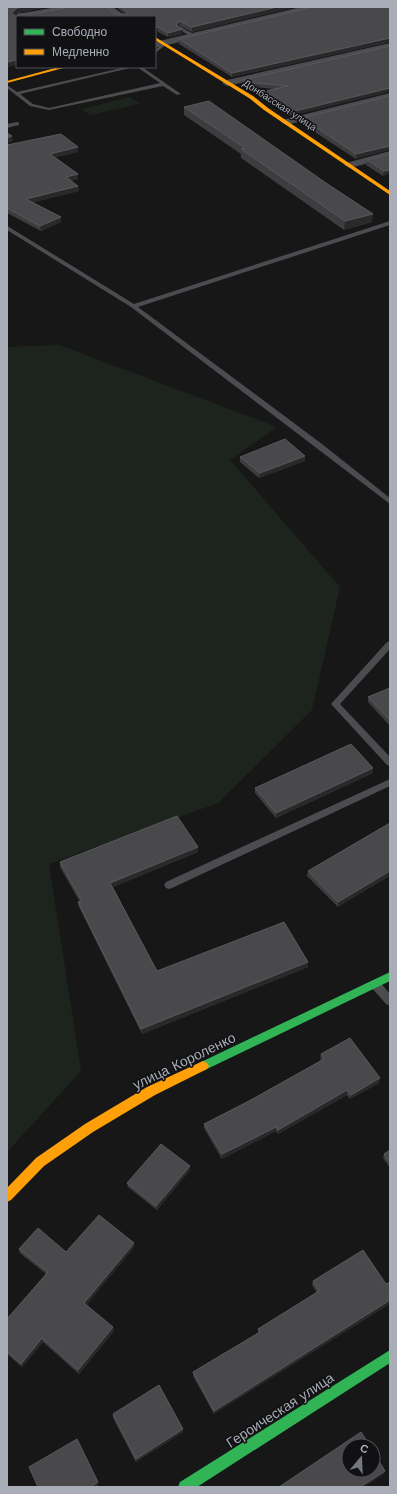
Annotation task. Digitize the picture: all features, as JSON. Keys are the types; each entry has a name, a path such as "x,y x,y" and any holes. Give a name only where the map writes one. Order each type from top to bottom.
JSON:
{"street":[{"path":"23,16 70,7"},
{"path":"107,7 120,16"},
{"path":"159,43 194,36 312,7"},
{"name":"Донбасская улица","path":"159,43 251,97 266,109 390,193"},
{"path":"227,83 390,46"},
{"path":"7,82 61,68"},
{"path":"286,122 390,96"},
{"path":"350,165 390,154"},
{"name":"улица Короленко","path":"7,1196 40,1162 89,1128 151,1092 390,976"},
{"name":"Героическая улица","path":"185,1487 390,1356"}],"lane":[{"path":"180,28 194,36"},
{"path":"17,94 128,68"},
{"path":"140,68 179,94"},
{"path":"7,86 33,106 40,109 49,109 164,84"},
{"path":"7,126 17,124"},
{"path":"133,306 390,223"},
{"path":"7,228 133,306 319,446 390,502"},
{"path":"390,644 336,704 390,763"},
{"path":"169,885 390,782"},
{"path":"375,984 390,1001"}],"shaded area":[{"path":"130,97 140,104 90,115 82,109"},
{"path":"59,345 277,427 230,460 340,587 312,710 218,803 49,864 81,1071 7,1152 7,347"}],"building":[{"path":"7,7 25,7 17,8 11,13 16,16 16,60 7,62"},
{"path":"70,7 106,7 115,14 128,14 128,12 121,7 277,7 192,27 180,21 176,25 183,29 168,33 158,27 156,28 156,16 17,16 18,14 32,14"},
{"path":"313,7 390,7 390,38 232,73 179,39"},
{"path":"390,46 390,88 291,112 261,92 288,86 245,82 242,80"},
{"path":"390,96 390,146 356,154 302,118"},
{"path":"209,101 373,214 345,221 241,149 245,148 184,107"},
{"path":"7,133 12,136 7,138"},
{"path":"61,134 78,147 50,154 78,174 66,177 78,186 26,199 61,217 40,226 7,208 7,145"},
{"path":"390,154 390,170 384,171 367,160"},
{"path":"285,439 305,456 260,473 240,457"},
{"path":"390,688 390,720 368,697"},
{"path":"351,744 373,768 276,813 255,788"},
{"path":"177,816 198,847 110,883 157,971 284,922 308,962 141,1029 78,902 82,901 60,862"},
{"path":"390,823 390,871 338,902 308,871"},
{"path":"350,1038 380,1078 351,1095 347,1090 278,1130 276,1127 222,1154 204,1124 249,1101 324,1059 321,1054"},
{"path":"161,1144 190,1166 156,1206 127,1183"},
{"path":"390,1150 390,1163 384,1154"},
{"path":"99,1215 134,1243 84,1303 113,1327 78,1370 42,1338 21,1364 7,1351 7,1319 48,1272 19,1249 38,1228 66,1252"},
{"path":"363,1250 386,1284 390,1282 390,1300 214,1411 193,1372 260,1332 258,1329 319,1291 313,1281"},
{"path":"159,1385 183,1429 136,1459 113,1414"},
{"path":"361,1432 365,1438 352,1438"},
{"path":"77,1439 98,1482 91,1487 38,1487 29,1467"},
{"path":"341,1445 341,1478 374,1478 360,1487 279,1487"},
{"path":"381,1464 385,1471 381,1474"}],"traffic: fast":[{"path":"203,1066 390,976"},
{"path":"185,1487 390,1356"}],"traffic: slow":[{"path":"156,39 251,97 266,109 390,193"},
{"path":"7,82 61,68"},
{"path":"7,1196 40,1162 89,1128 151,1091 203,1066"}]}
